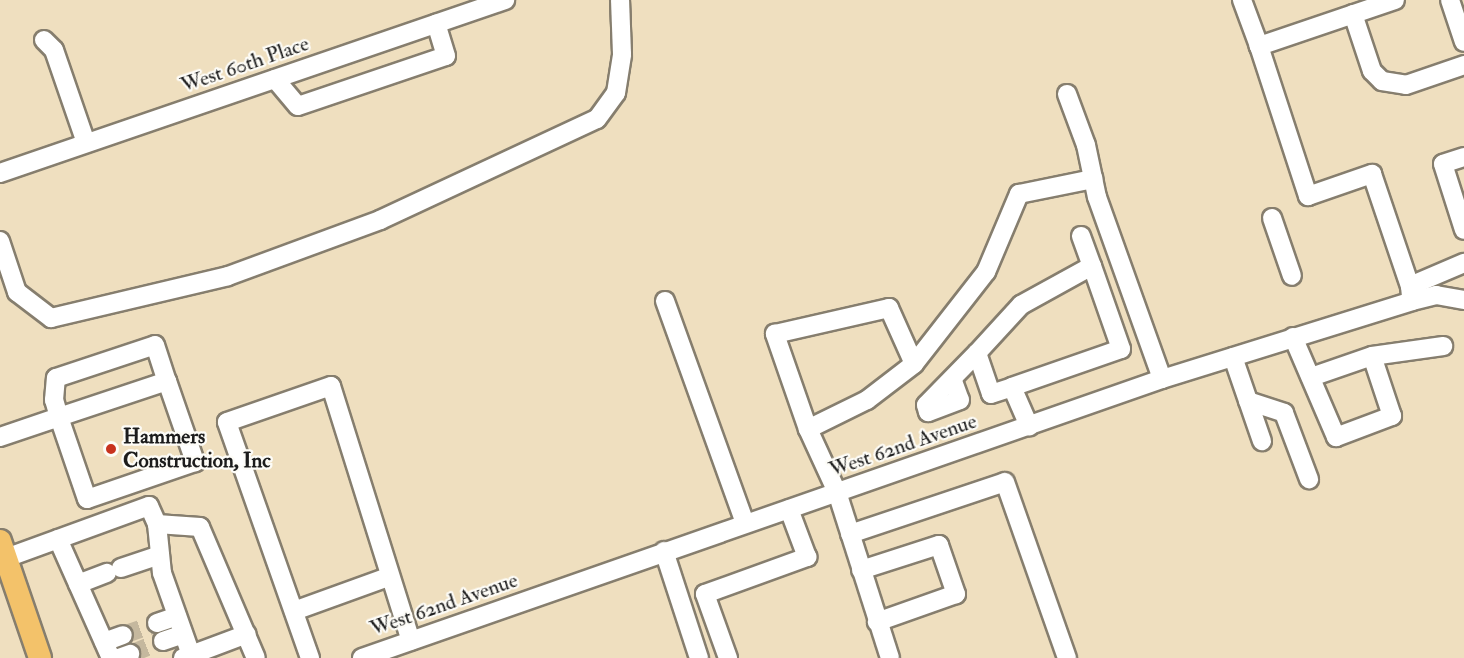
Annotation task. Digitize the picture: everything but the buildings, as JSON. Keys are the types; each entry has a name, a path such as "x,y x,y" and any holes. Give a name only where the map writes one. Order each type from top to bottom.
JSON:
{"main road":[{"path":"3,550 7,585 40,658"}],"street":[{"name":"West 60th Place","path":"0,173 505,0"},
{"path":"0,241 17,292 51,318 228,276 380,220 597,119 615,93 622,54 620,0"},
{"path":"1242,0 1308,196 1372,174 1411,294 1464,263"},
{"path":"1259,46 1395,0"},
{"path":"1450,0 1464,42"},
{"path":"1353,14 1372,71 1382,81 1406,85 1464,65"},
{"path":"275,79 298,106 446,56 436,24"},
{"path":"44,40 54,50 86,143"},
{"path":"1067,94 1093,179 1162,379"},
{"path":"1464,157 1443,164 1464,230"},
{"path":"808,429 867,400 914,364 986,272 1019,194 1093,179"},
{"path":"1272,219 1292,276"},
{"path":"977,353 991,394 1121,349 1081,236"},
{"path":"953,381 1021,305 1092,266"},
{"name":"West 62nd Avenue","path":"362,658 664,551 1162,379 1293,337 1411,294 1437,295 1464,300"},
{"path":"1102,296 1139,314"},
{"path":"665,301 745,523"},
{"path":"890,658 837,492 808,429 775,334 889,308 914,364"},
{"path":"1293,337 1336,437 1392,416 1372,356"},
{"path":"155,345 167,381 195,462 87,499 59,417 56,378 155,345"},
{"path":"1311,377 1372,356 1443,345"},
{"path":"1233,357 1262,441"},
{"path":"0,437 167,381"},
{"path":"310,658 228,422 331,386 388,577 411,641"},
{"path":"1012,387 1029,426"},
{"path":"1248,401 1284,413 1310,479"},
{"path":"850,534 1005,482 1067,658"},
{"path":"3,550 58,539 149,506 157,524 160,555 183,634 187,657 247,634"},
{"path":"681,602 807,557 789,509"},
{"path":"157,524 201,527 256,658"},
{"path":"58,539 107,650 123,635"},
{"path":"861,570 939,545 956,594 877,622"},
{"path":"664,551 699,658"},
{"path":"78,584 160,555"},
{"path":"294,611 388,577"},
{"path":"705,594 728,658"},
{"path":"157,623 177,616"},
{"path":"163,641 183,634"}],"tunnel":[{"path":"123,635 157,623"},
{"path":"130,654 163,641"}],"place":[{"name":"Hammers Construction, Inc","path":"111,449"}]}
